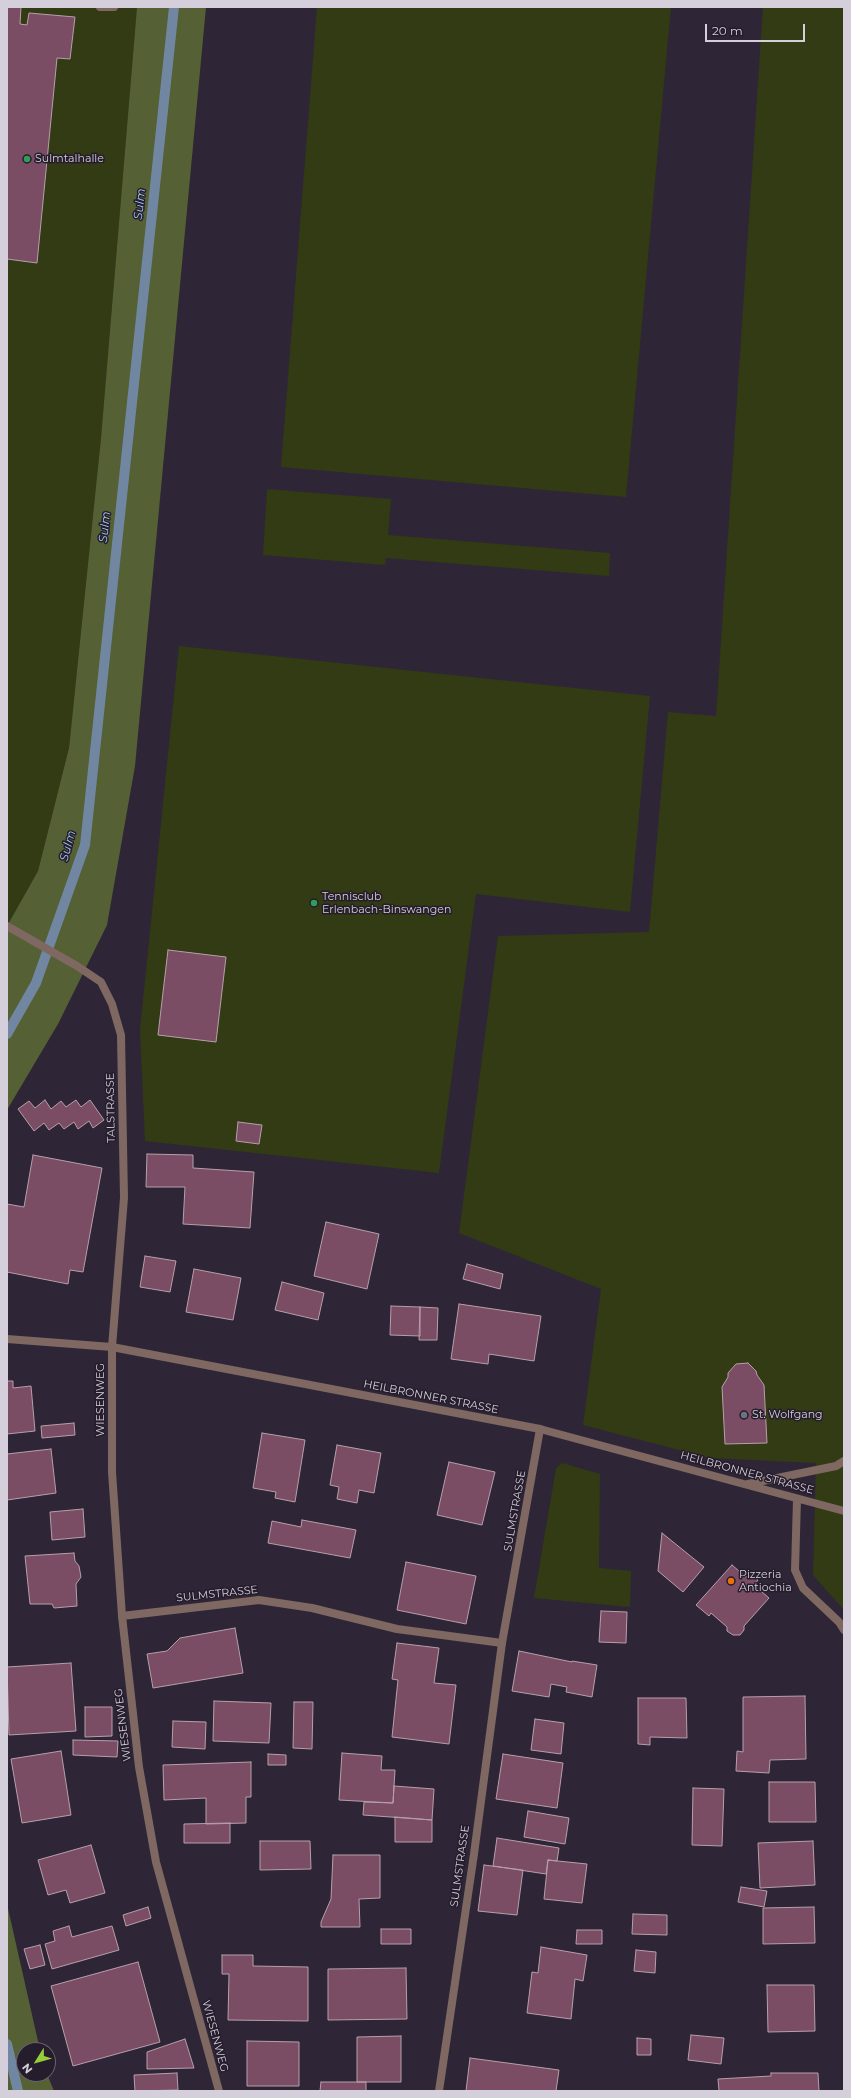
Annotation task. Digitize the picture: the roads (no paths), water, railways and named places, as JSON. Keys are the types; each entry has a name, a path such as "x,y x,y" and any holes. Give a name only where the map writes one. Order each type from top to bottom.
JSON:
{"street":[{"path":"100,7 114,7"},
{"name":"TALSTRASSE","path":"7,926 77,966 101,982 112,1004 121,1035 124,1198 112,1347"},
{"name":"HEILBRONNER STRASSE","path":"7,1339 112,1347 540,1429 844,1511"},
{"name":"WIESENWEG","path":"112,1347 112,1472 122,1616 140,1767 156,1862 219,2091"},
{"name":"SULMSTRASSE","path":"439,2091 474,1854 502,1643 540,1429"},
{"path":"745,1484 836,1466 844,1461"},
{"path":"797,1499 795,1570 804,1588 839,1622 844,1630"},
{"name":"SULMSTRASSE","path":"122,1616 259,1600 312,1608 397,1629 502,1643"}],"waterway":[{"name":"Sulm","path":"7,1034 36,983 85,845 174,7"},
{"name":"Sulm","path":"7,2044 18,2091"}],"place":[{"name":"Sulmtalhalle","path":"27,159"},
{"name":"Tennisclub Erlenbach-Binswangen","path":"314,903"},
{"name":"St. Wolfgang","path":"744,1415"},
{"name":"Pizzeria Antiochia","path":"731,1581"}]}
